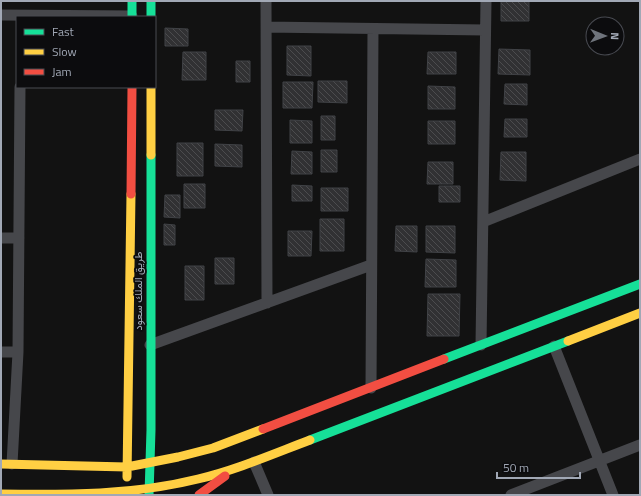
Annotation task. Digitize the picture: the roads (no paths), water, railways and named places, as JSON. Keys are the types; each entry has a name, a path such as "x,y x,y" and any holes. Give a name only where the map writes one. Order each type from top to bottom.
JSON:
{"street":[{"path":"1,15 132,16 132,1"},
{"path":"151,1 151,16"},
{"path":"266,1 267,303"},
{"path":"481,345 486,1"},
{"path":"266,27 486,30"},
{"path":"371,388 373,29"},
{"path":"20,88 18,352 6,464 127,466 213,448 640,284"},
{"name":"طريق الملك سعود","path":"127,492 131,279 132,88"},
{"name":"طريق الملك سعود","path":"150,491 151,88"},
{"path":"483,222 640,159"},
{"path":"1,238 19,238"},
{"path":"150,345 371,265"},
{"path":"1,494 75,494 150,491 190,481 254,462 640,312"},
{"path":"554,346 613,495"},
{"path":"1,352 18,352"},
{"path":"512,495 640,445"},
{"path":"254,462 268,495"},
{"path":"199,495 236,467"}]}
